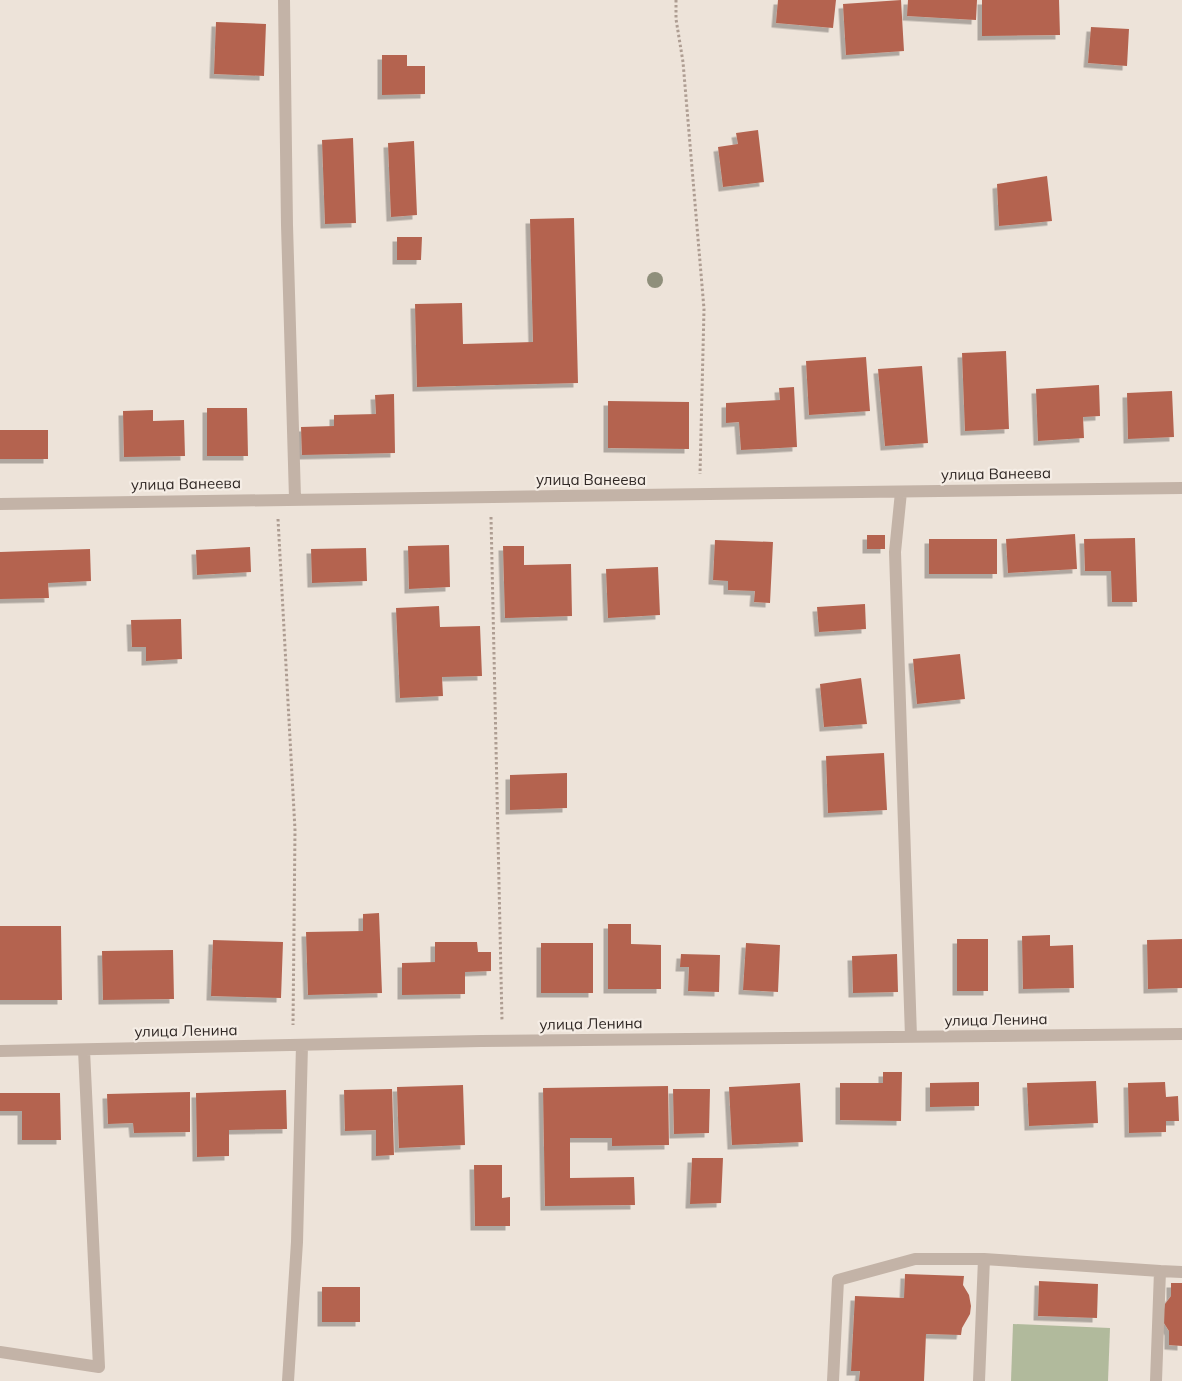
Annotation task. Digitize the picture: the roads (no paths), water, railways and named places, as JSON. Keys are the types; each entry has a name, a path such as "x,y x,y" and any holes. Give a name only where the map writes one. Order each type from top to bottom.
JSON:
{"street":[{"path":"284,0 286,225 295,498"},
{"name":"улица Ванеева","path":"0,504 277,498 699,495 1182,488"},
{"path":"901,492 895,552 911,1037"},
{"name":"улица Ленина","path":"0,1052 503,1041 1182,1034"},
{"path":"288,1381 297,1242 297,1045"},
{"path":"0,1352 99,1367 84,1050"},
{"path":"833,1381 838,1280 915,1258 984,1259 1182,1272"},
{"path":"979,1381 984,1259"},
{"path":"1156,1381 1160,1272"}]}
